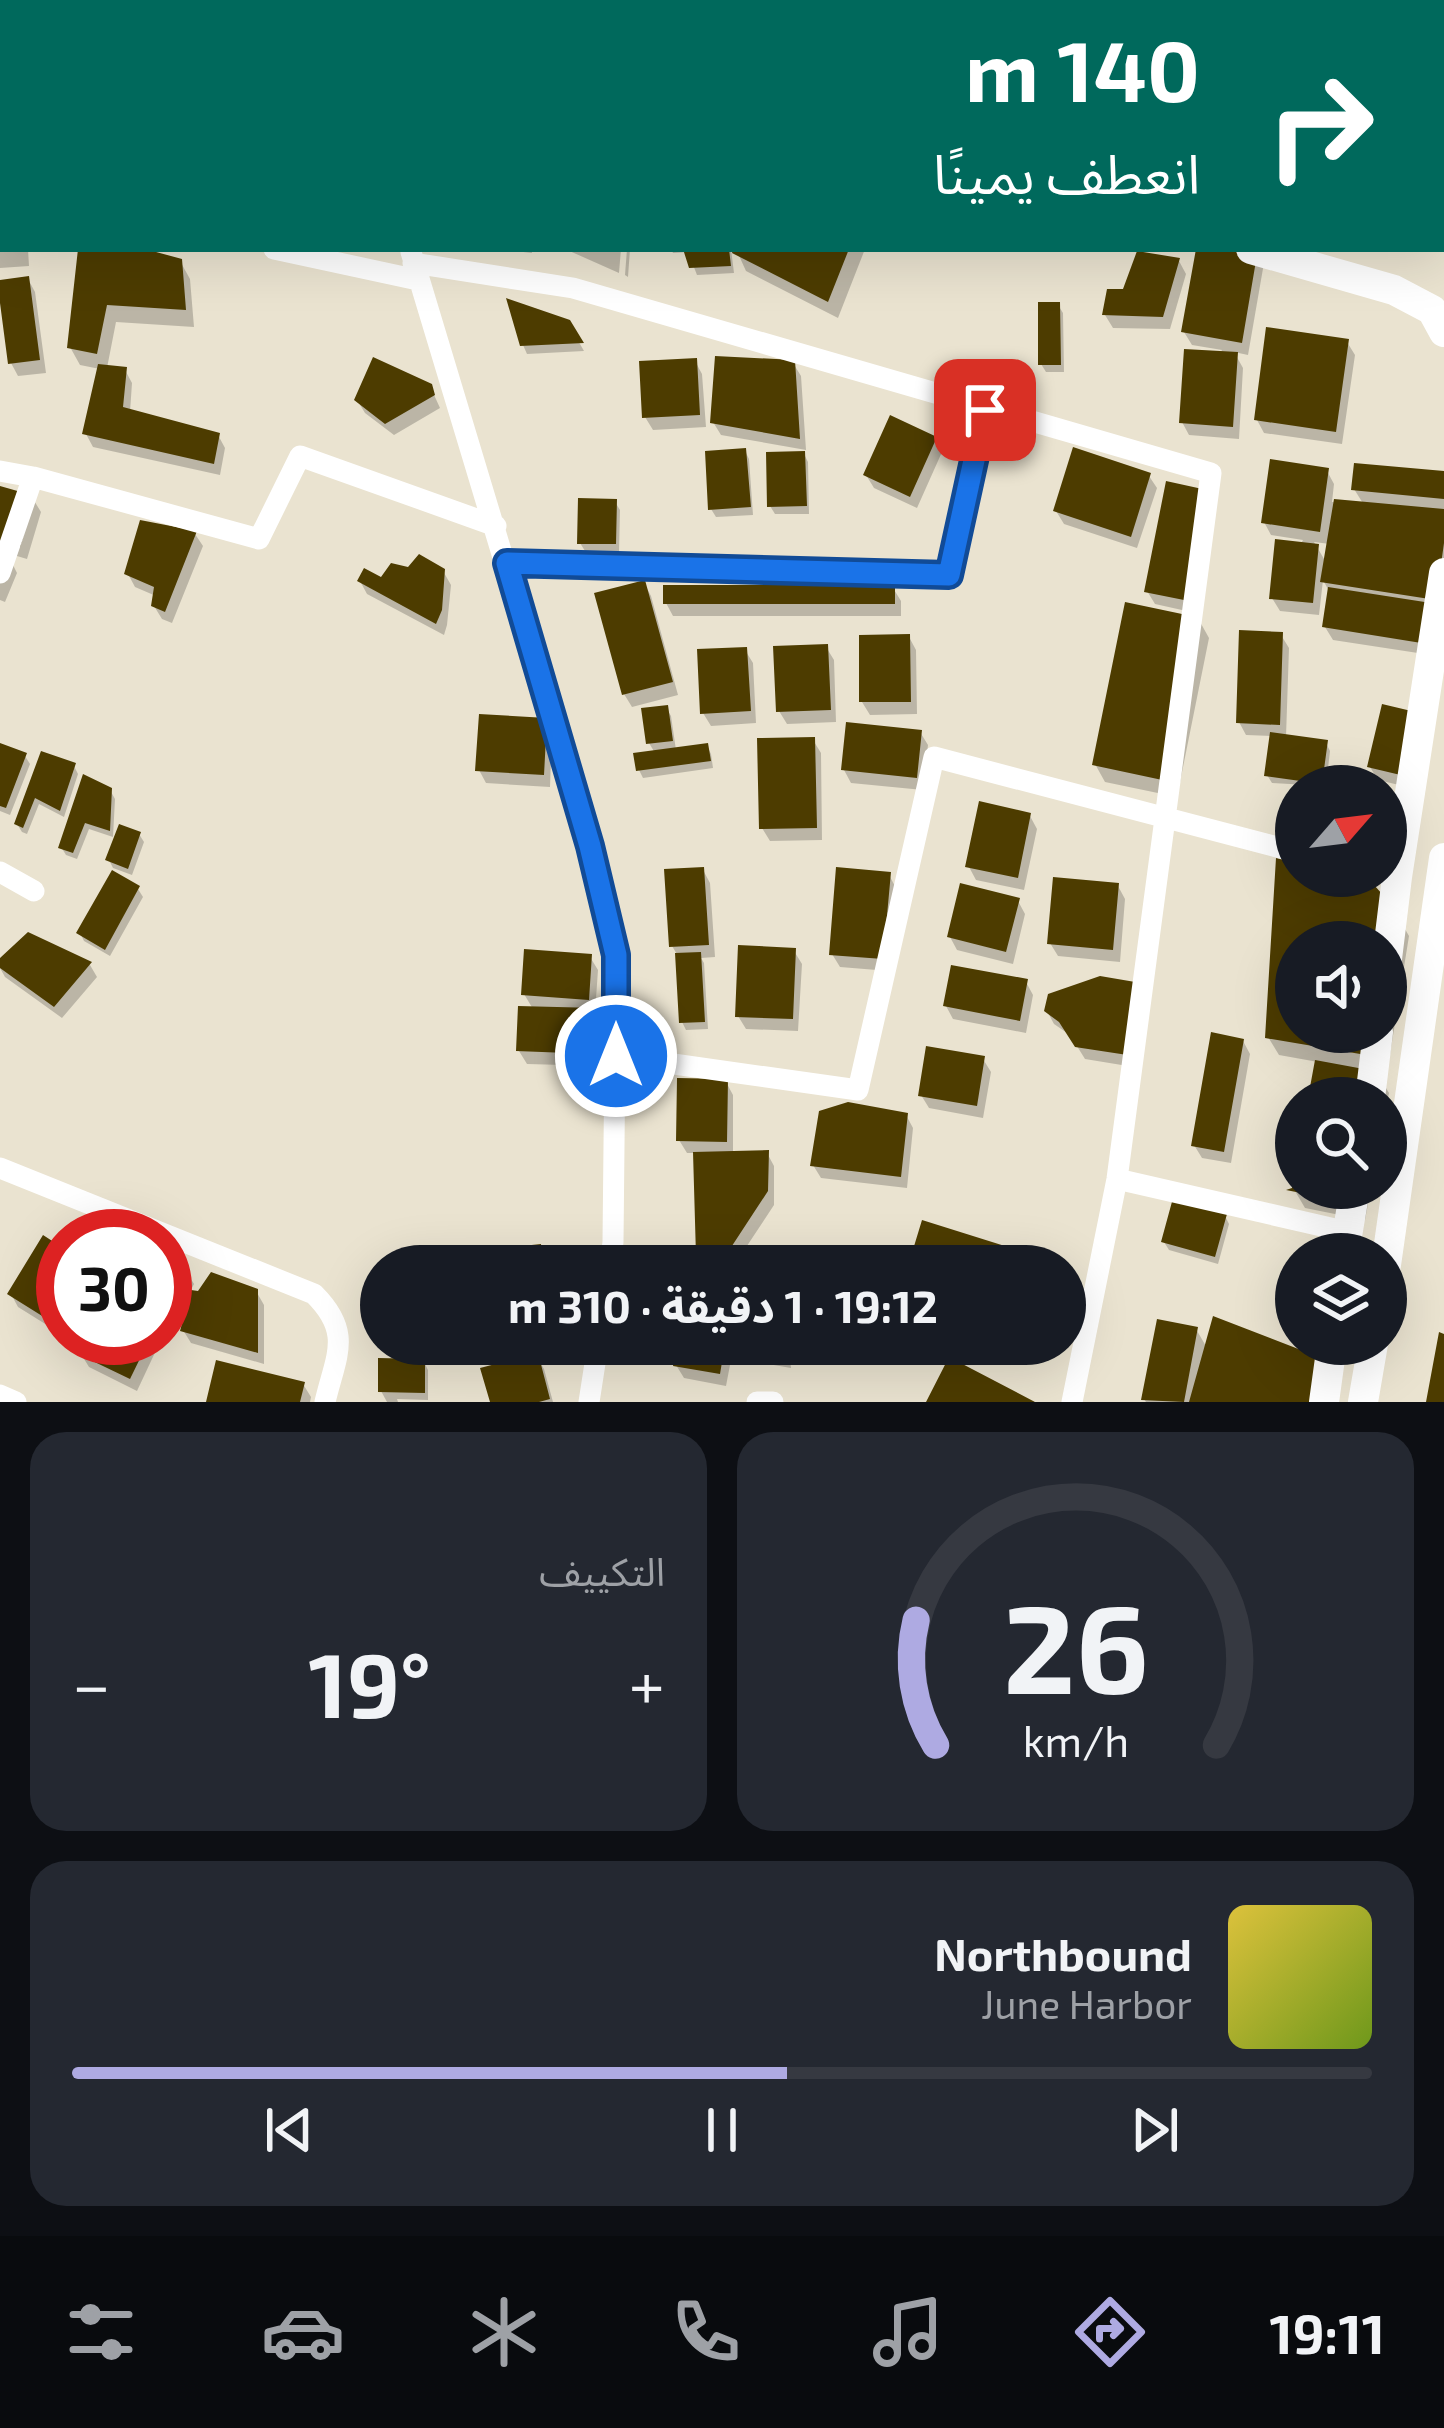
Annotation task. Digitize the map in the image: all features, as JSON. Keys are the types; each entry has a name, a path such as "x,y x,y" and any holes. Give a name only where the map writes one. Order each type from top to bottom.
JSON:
{"main road":[{"path":"1261,252 1394,290 1440,315"},
{"path":"1407,785 1444,573"},
{"path":"1389,1077 1444,858"},
{"path":"1324,1402 1329,1365"},
{"path":"1363,1402 1369,1365"}],"street":[{"path":"302,252 573,289 1211,473 1118,1179 1072,1402"},
{"path":"414,264 590,846 616,955 613,1245"},
{"path":"507,563 949,575 985,410"},
{"path":"0,471 260,539 300,456 496,526"},
{"path":"0,573 33,476"},
{"path":"616,1056 858,1090 934,757 1275,847"},
{"path":"0,872 34,891"},
{"path":"0,1168 314,1294 331,1312 340,1337 325,1402"},
{"path":"1118,1179 1310,1233"},
{"path":"589,1402 595,1365"},
{"path":"0,1395 16,1402"},
{"path":"758,1402 773,1402"}],"building":[{"path":"78,252 156,252 182,259 186,310 107,305 97,354 67,348"},
{"path":"684,252 729,252 731,266 689,268"},
{"path":"732,252 848,252 828,302"},
{"path":"1137,252 1180,258 1163,317 1102,315 1107,289 1123,289"},
{"path":"1195,252 1257,252 1242,343 1181,332"},
{"path":"29,276 40,360 8,364 0,280"},
{"path":"506,298 570,320 584,343 520,346"},
{"path":"1038,302 1060,302 1061,365 1038,365"},
{"path":"1266,327 1349,339 1336,432 1254,420"},
{"path":"1184,349 1238,352 1233,427 1179,423"},
{"path":"715,356 795,360 800,439 710,423"},
{"path":"373,357 432,384 435,395 385,424 354,400"},
{"path":"697,358 700,415 642,418 639,361"},
{"path":"98,364 127,367 123,407 220,433 214,464 82,434"},
{"path":"890,415 937,437 910,497 863,475"},
{"path":"1073,447 1151,473 1131,537 1053,511"},
{"path":"746,448 751,507 708,510 705,451"},
{"path":"805,451 807,506 767,507 766,452"},
{"path":"1270,459 1329,468 1320,532 1261,523"},
{"path":"1354,463 1444,471 1444,499 1351,490"},
{"path":"1166,481 1207,490 1184,600 1144,592"},
{"path":"0,486 35,496 20,547 0,541"},
{"path":"578,498 617,499 616,544 577,544"},
{"path":"1334,499 1444,509 1436,600 1320,582"},
{"path":"140,520 197,531 165,612 151,606 154,587 124,574"},
{"path":"1275,539 1319,544 1313,603 1269,599"},
{"path":"419,554 445,569 442,610 436,624 357,581 364,568 381,577 391,563 408,567"},
{"path":"645,580 673,682 622,695 594,593"},
{"path":"663,585 895,585 895,604 663,604"},
{"path":"1328,587 1444,605 1440,646 1322,627"},
{"path":"1125,602 1201,618 1167,781 1092,765"},
{"path":"1239,630 1283,632 1280,725 1236,723"},
{"path":"910,634 911,702 859,702 859,635"},
{"path":"828,644 831,710 776,712 773,646"},
{"path":"747,647 751,711 700,714 697,649"},
{"path":"1382,704 1424,714 1409,777 1407,765 1367,765"},
{"path":"668,705 673,741 646,744 641,708"},
{"path":"479,714 547,718 544,775 475,771"},
{"path":"846,722 922,730 917,778 841,770"},
{"path":"1270,732 1328,740 1325,765 1275,765 1275,778 1264,776"},
{"path":"815,737 817,828 759,829 757,738"},
{"path":"0,743 27,753 6,808 0,806"},
{"path":"708,743 711,761 636,771 633,753"},
{"path":"41,751 76,763 60,811 35,798 23,828 14,824"},
{"path":"83,774 112,788 110,831 85,823 73,853 58,848"},
{"path":"979,801 1031,813 1018,878 965,867"},
{"path":"119,824 141,832 128,869 105,860"},
{"path":"704,867 709,945 669,947 664,869"},
{"path":"836,867 891,872 883,959 829,955"},
{"path":"112,870 140,886 105,950 76,933"},
{"path":"1275,874 1275,897 1385,897 1401,915 1400,921 1275,921 1275,1040 1265,1038"},
{"path":"1053,877 1119,883 1113,950 1047,944"},
{"path":"960,883 1020,898 1006,952 947,937"},
{"path":"28,932 92,962 54,1007 0,968 0,958"},
{"path":"738,945 796,948 793,1019 735,1017"},
{"path":"524,949 592,954 589,1000 521,995"},
{"path":"701,952 705,1022 679,1023 675,953"},
{"path":"951,965 1028,979 1020,1021 943,1006"},
{"path":"1100,976 1141,983 1134,1056 1075,1047 1059,1022 1044,1011 1048,994"},
{"path":"518,1006 596,1008 594,1054 516,1051"},
{"path":"1211,1032 1244,1039 1224,1152 1191,1146"},
{"path":"926,1046 985,1056 977,1106 918,1096"},
{"path":"1315,1060 1380,1072 1379,1077 1312,1077"},
{"path":"677,1078 728,1079 727,1142 676,1141"},
{"path":"848,1102 908,1113 901,1177 810,1166 819,1111"},
{"path":"769,1150 768,1191 733,1245 696,1245 693,1152"},
{"path":"1173,1198 1227,1214 1215,1257 1161,1242"},
{"path":"922,1220 1002,1245 914,1245"},
{"path":"36,1246 36,1312 7,1294"},
{"path":"211,1272 258,1289 258,1353 192,1334 192,1290 198,1291"},
{"path":"1213,1316 1275,1340 1275,1365 1331,1365 1317,1402 1189,1402"},
{"path":"1157,1319 1198,1327 1184,1402 1141,1400"},
{"path":"1439,1332 1444,1334 1444,1402 1426,1402"},
{"path":"216,1360 305,1382 300,1402 206,1402"},
{"path":"101,1365 137,1365 130,1379"},
{"path":"378,1365 425,1365 425,1393 378,1392"},
{"path":"541,1365 550,1399 490,1402 480,1368"},
{"path":"673,1365 722,1365 720,1374"},
{"path":"945,1365 964,1365 1035,1402 926,1402"}],"route":[{"path":"616,1056 616,955 590,846 507,563 949,575 985,410"}]}
